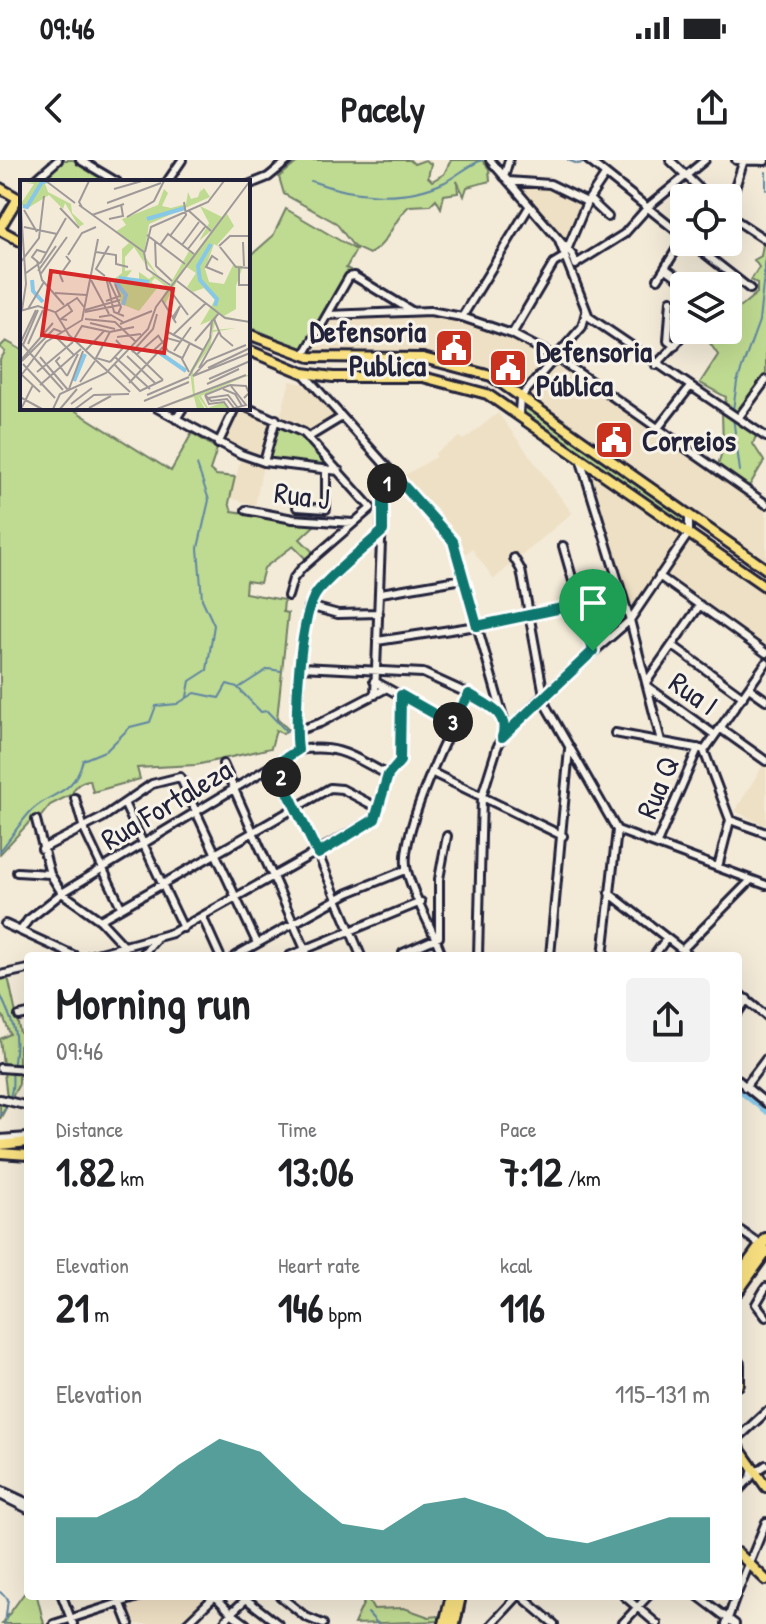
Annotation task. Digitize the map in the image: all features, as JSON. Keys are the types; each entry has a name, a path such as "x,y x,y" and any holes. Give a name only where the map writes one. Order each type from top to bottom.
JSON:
{"highway":[{"path":"742,1271 764,1245"},
{"path":"742,1283 764,1245"},
{"path":"445,1624 451,1600"},
{"path":"454,1624 459,1600"}],"main road":[{"path":"0,188 20,197"},
{"path":"19,240 0,229 20,199"},
{"path":"0,242 19,240"},
{"path":"250,335 304,355 340,360 434,360 480,372 523,395 766,569"},
{"path":"250,351 303,373 444,380 487,394 519,413 766,587"},
{"path":"0,1142 24,1145"},
{"path":"0,1153 24,1147"},
{"path":"742,1453 766,1487"},
{"path":"742,1557 766,1580"}],"street":[{"path":"35,180 58,160"},
{"path":"80,160 114,180"},
{"path":"168,180 182,160"},
{"path":"250,184 268,177 289,160"},
{"path":"490,160 559,241 572,264 586,312 594,321 766,437"},
{"path":"506,179 509,160"},
{"path":"588,160 670,225"},
{"path":"670,160 693,184"},
{"path":"572,264 624,234 648,207 687,179 705,160"},
{"path":"734,184 739,161 765,161"},
{"path":"567,254 588,201 605,175"},
{"path":"506,179 550,184 588,201 608,217"},
{"path":"462,317 529,207"},
{"path":"742,223 765,240"},
{"path":"512,334 555,261 567,254 584,256"},
{"path":"658,279 672,256"},
{"path":"708,256 750,289"},
{"path":"665,268 670,272"},
{"path":"304,355 352,276 410,310"},
{"path":"328,315 410,310 462,317 512,334 556,357 766,504"},
{"path":"582,327 586,312"},
{"path":"670,314 670,342"},
{"path":"519,413 523,395 582,327 594,321"},
{"path":"656,365 675,346 672,344"},
{"path":"303,373 453,541 505,725 482,796 478,952"},
{"path":"739,417 766,380"},
{"path":"658,428 690,387"},
{"path":"250,409 309,437 371,508"},
{"path":"160,410 218,444 264,462 339,471"},
{"path":"176,419 182,410"},
{"path":"218,444 234,410"},
{"path":"309,437 342,417"},
{"path":"264,462 276,419"},
{"path":"580,458 630,620 661,741"},
{"path":"297,507 326,509 330,460"},
{"path":"375,695 383,490 395,476"},
{"path":"288,596 293,579 302,568 371,508 382,508"},
{"name":"Rua J","path":"246,510 293,519 353,523"},
{"path":"502,737 543,696 630,620 689,533 689,516"},
{"path":"383,531 318,591 309,606 296,731 298,750 330,750 358,755 388,775"},
{"path":"563,546 593,651"},
{"path":"514,558 521,570 543,696 617,830 603,952"},
{"path":"659,576 766,653"},
{"path":"381,593 463,579"},
{"path":"377,641 477,626 581,604"},
{"path":"647,684 700,605"},
{"path":"309,606 338,614 379,613"},
{"path":"672,645 743,697"},
{"name":"Rua Q","path":"657,843 701,750 718,732 766,663"},
{"path":"301,667 423,673 469,694 501,714"},
{"path":"374,681 452,724"},
{"name":"Rua I","path":"647,684 766,761"},
{"path":"749,688 766,700"},
{"path":"296,731 314,726 385,689"},
{"path":"441,952 406,870 408,836 452,724 469,694"},
{"path":"105,952 155,940 183,928 375,819 388,775 400,761 401,695"},
{"path":"615,733 701,750 730,820 718,867"},
{"path":"550,952 570,763 569,744"},
{"name":"Rua Fortaleza","path":"21,930 28,920 62,893 298,750"},
{"path":"570,763 581,766"},
{"path":"223,764 307,952 421,902"},
{"path":"275,765 318,854 359,952"},
{"path":"433,773 563,836"},
{"path":"42,849 84,829 152,784 180,777 257,943"},
{"path":"100,920 335,787 378,808"},
{"path":"75,798 84,829 121,907"},
{"path":"124,803 183,928"},
{"path":"36,820 50,874 62,893 100,920 125,947"},
{"path":"730,820 766,833"},
{"path":"617,830 766,885"},
{"path":"437,939 441,924 439,879 447,836"},
{"path":"242,952 373,881 406,870"},
{"path":"17,872 50,874"},
{"path":"682,950 751,880"},
{"path":"609,893 685,952"},
{"path":"202,916 218,952"},
{"path":"5,924 67,952"},
{"path":"405,952 437,939"},
{"path":"657,952 666,939"},
{"path":"144,952 155,940"},
{"path":"0,975 24,970"},
{"path":"742,996 766,1016"},
{"path":"742,1006 747,999"},
{"path":"19,1016 24,1015"},
{"path":"745,1087 766,1059"},
{"path":"0,1068 24,1069"},
{"path":"742,1084 766,1103"},
{"path":"2,1099 24,1104"},
{"path":"742,1231 764,1245"},
{"path":"766,1287 756,1301 766,1317"},
{"path":"742,1434 766,1412"},
{"path":"742,1487 754,1470 766,1465"},
{"path":"0,1492 24,1504"},
{"path":"742,1581 766,1522"},
{"path":"64,1600 72,1621"},
{"path":"54,1624 72,1621 115,1600"},
{"path":"120,1600 129,1624"},
{"path":"204,1600 205,1605"},
{"path":"186,1624 211,1600"},
{"path":"219,1600 246,1624"},
{"path":"223,1624 245,1600"},
{"path":"247,1600 278,1624"},
{"path":"285,1600 306,1617 323,1624"},
{"path":"492,1624 515,1600"},
{"path":"524,1600 554,1624"},
{"path":"629,1600 657,1624"},
{"path":"622,1624 644,1600"},
{"path":"703,1600 735,1624"},
{"path":"727,1621 735,1600"}],"shaded area":[{"path":"520,184 551,187 585,204 568,245 518,187"},
{"path":"406,314 475,323 551,357 522,394 495,377 427,355 309,352 330,317"},
{"path":"556,360 766,506 766,564 526,396"},
{"path":"290,381 308,385 334,412 333,418 309,430 281,415"},
{"path":"238,410 273,423 263,458 222,445"},
{"path":"498,413 572,513 494,579 472,549 466,553 455,537 457,534 433,505 429,507 402,477 436,457 435,453 460,437 463,440 469,436"},
{"path":"241,459 263,465 255,505 230,498"},
{"path":"584,464 684,535 627,616"},
{"path":"689,535 766,589 766,648 661,575"},
{"path":"766,763 766,826 735,811"},
{"path":"150,1600 202,1600 203,1604 182,1624 135,1624 126,1604"},
{"path":"363,1600 446,1600 435,1618 405,1608 373,1609"}],"green space":[{"path":"62,160 74,160 107,180 39,180"},
{"path":"300,160 410,160 414,164 425,160 431,164 428,177 432,181 444,174 451,160 482,160 489,169 490,181 467,187 464,196 457,181 458,193 444,195 441,208 436,199 430,205 409,206 382,244 369,254 354,247 336,223 284,194 279,177"},
{"path":"286,209 356,250 346,268 350,270 303,350 250,327 250,256 273,236"},
{"path":"766,226 766,375 736,412 725,404 726,397 700,383 718,355 710,344 742,344 742,305 757,293 757,283 751,280 759,267 754,260 761,256"},
{"path":"6,341 20,349 20,410 74,410 171,471 192,433 217,449 210,470 216,475 235,477 229,503 232,511 316,524 300,539 314,553 307,560 293,546 264,568 260,583 246,581 245,593 284,600 283,612 288,613 277,719 288,729 283,734 276,730 271,748 196,765 137,768 140,779 93,792 90,780 84,781 72,794 50,805 38,820 34,817 0,854 0,360 5,352 0,347"},
{"path":"525,404 688,518 688,528 525,414"},
{"path":"722,412 756,436 753,444 764,461 748,488 718,465 723,448"},
{"path":"278,426 304,436 326,467 267,460"},
{"path":"0,971 9,981 24,1042 19,1046 19,1084 0,1119 0,1105 7,1098 0,1039 10,1034 3,1016 0,1016"},
{"path":"24,1594 24,1600 38,1600 44,1624 2,1624"},
{"path":"362,1600 368,1600 373,1609 404,1608 429,1617 438,1616 441,1621 354,1624 364,1602"}],"waterway":[{"path":"311,181 378,195 413,192 445,182 482,160"},
{"path":"568,160 578,164 585,162"},
{"path":"766,172 766,190"},
{"path":"733,410 737,382 759,321 766,256"},
{"path":"733,417 740,471"},
{"path":"187,697 190,681 207,670 214,625 202,599 198,548 209,500 197,465"},
{"path":"240,687 268,669 281,671"},
{"path":"0,851 31,811 73,781 83,760 107,750 130,727 150,722 156,706 177,704 195,693 219,698 227,684 237,687 261,712 267,711 287,732"},
{"path":"0,994 15,1037 9,1099"},
{"path":"742,1093 766,1112"},
{"path":"0,1115 7,1105"},
{"path":"0,1592 8,1599 5,1624"},
{"path":"368,1613 378,1624"}],"place":[{"name":"Defensoria Publica","path":"454,348"},
{"name":"Defensoria Pública","path":"508,368"},
{"name":"Correios","path":"614,440"}],"route":[{"path":"395,476 453,541 477,626 581,604 593,651 502,737 505,725 501,714 469,694 452,724 401,695 400,761 388,775 375,819 318,854 275,765 298,750 296,712 309,606 318,591 383,531 383,490 395,476"}]}
